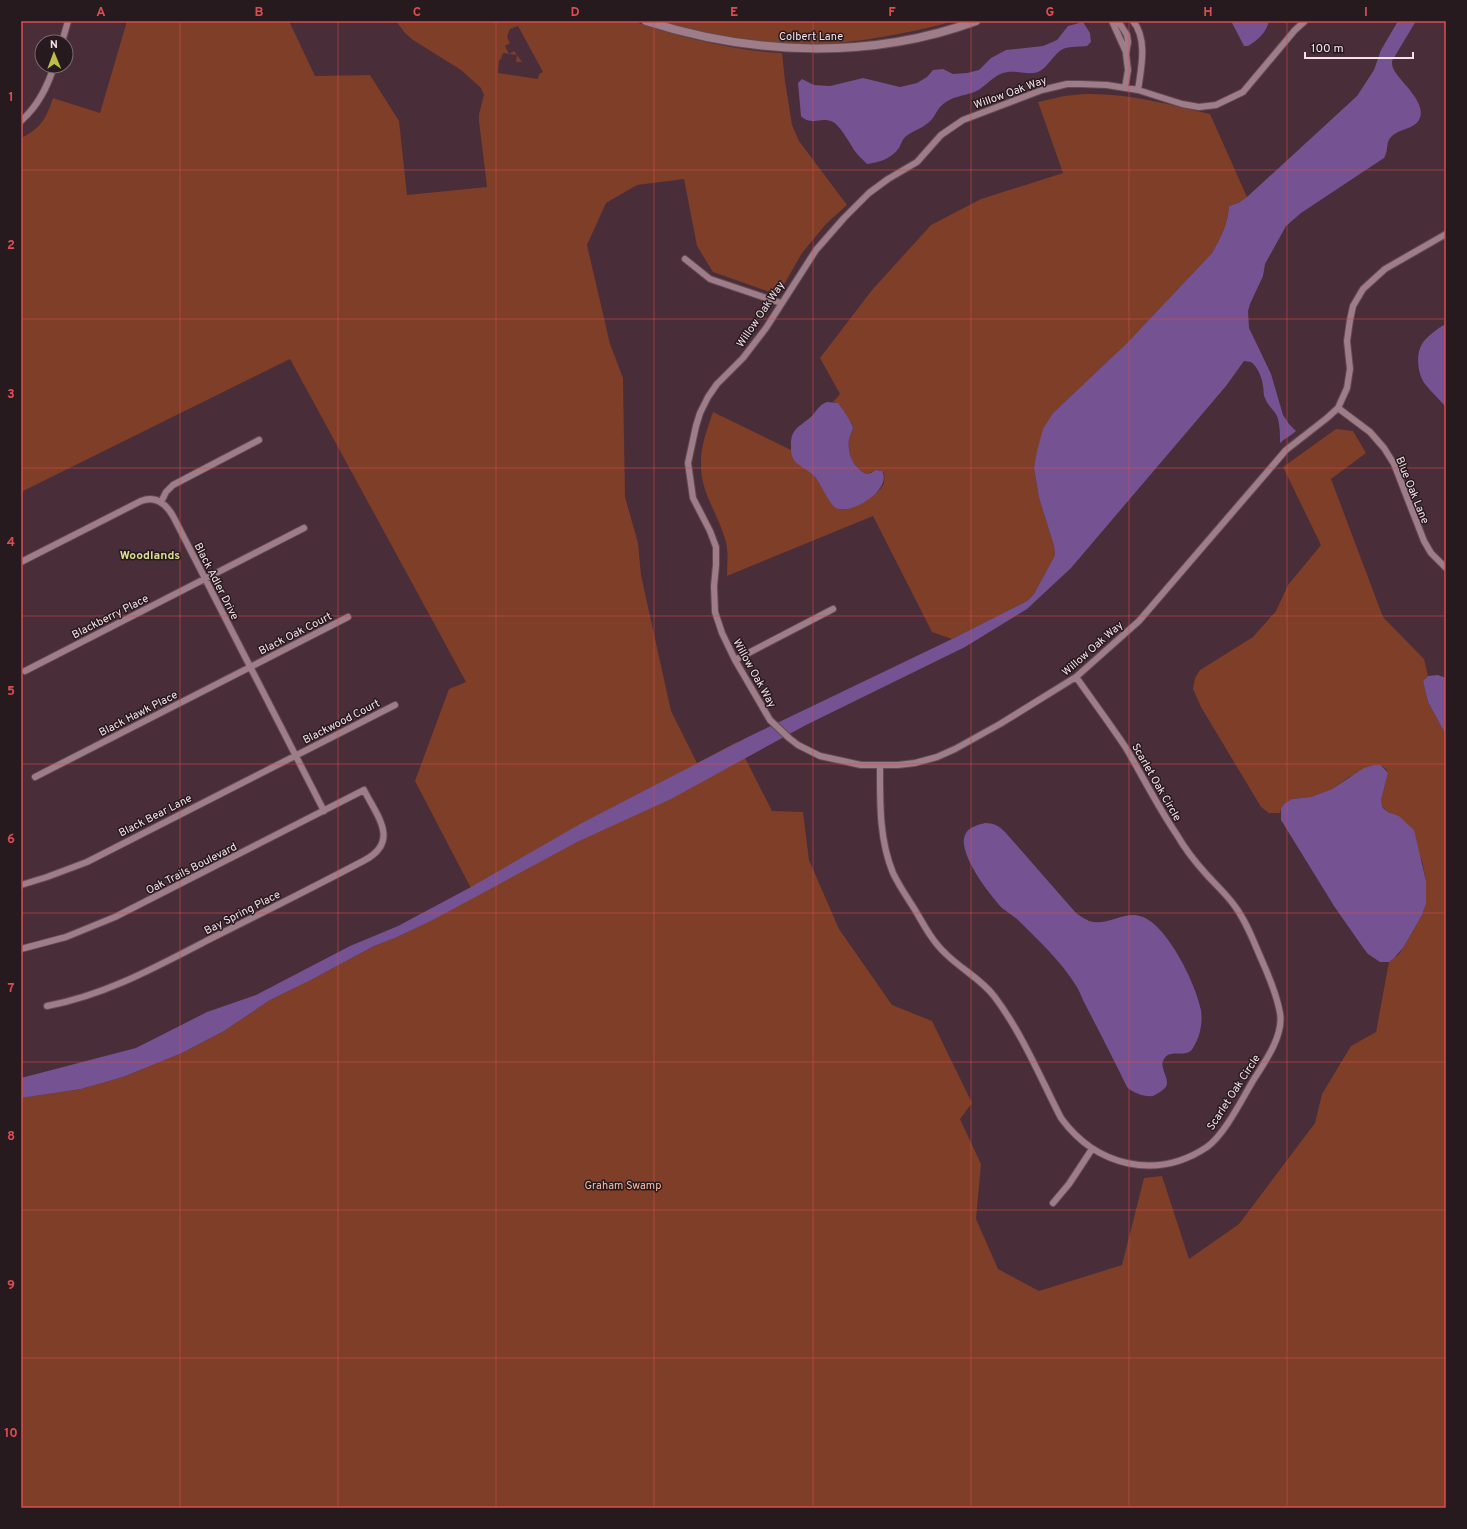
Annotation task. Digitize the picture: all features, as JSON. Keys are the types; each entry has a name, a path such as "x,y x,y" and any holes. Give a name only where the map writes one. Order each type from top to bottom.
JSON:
{"street":[{"path":"64,34 68,21"},
{"name":"Colbert Lane","path":"646,21 729,42 772,47 810,48 848,47 901,40 941,32 976,21"},
{"path":"1112,21 1126,54 1128,70 1125,88"},
{"path":"1118,21 1127,34 1128,42 1126,54"},
{"path":"1133,21 1136,24 1140,38 1142,55 1138,90"},
{"name":"Willow Oak Way","path":"1305,21 1295,30 1243,92 1216,105 1199,107 1182,104 1138,90 1094,84 1073,84 1055,86 1022,96 973,116 954,125 941,135 917,162 883,182 858,203 816,250 766,328 743,358 717,384 708,397 700,413 696,426 688,463 694,498 716,547 714,612 735,660 770,720 798,745 820,756 861,765 880,766 915,763 938,757 955,749 1000,724 1076,677 1139,621 1286,450 1338,408 1343,398 1348,380 1350,364 1347,348 1348,332 1353,306 1359,294 1385,269 1446,234"},
{"path":"21,121 36,106 48,84 51,74"},
{"path":"685,259 710,279 781,303"},
{"name":"Blue Oak Lane","path":"1338,408 1370,432 1384,448 1394,464 1424,541 1431,553 1446,568"},
{"path":"21,562 140,501 150,499 160,502 168,489 176,483 259,440"},
{"name":"Black Adler Drive","path":"160,502 170,512 324,811"},
{"name":"Blackberry Place","path":"25,671 304,528"},
{"path":"735,660 833,609"},
{"name":"Black Oak Court","path":"250,667 348,617"},
{"name":"Black Hawk Place","path":"35,778 250,667"},
{"name":"Scarlet Oak Circle","path":"880,766 880,813 882,835 887,857 894,874 928,933 946,955 975,977 993,994 1017,1031 1061,1118 1075,1135 1092,1149 1122,1162 1136,1165 1154,1165 1172,1162 1187,1157 1208,1146 1229,1121 1270,1053 1278,1035 1281,1016 1276,995 1247,925 1234,904 1206,875 1177,836 1126,748 1076,677"},
{"name":"Blackwood Court","path":"295,755 395,705"},
{"name":"Black Bear Lane","path":"21,884 47,878 87,862 295,755"},
{"name":"Oak Trails Boulevard","path":"21,949 66,937 98,925 364,790"},
{"name":"Bay Spring Place","path":"47,1006 97,993 139,975 371,857 382,846 384,832 380,820 364,790"},
{"path":"1053,1203 1069,1184 1092,1149"}],"green space":[{"name":"Graham Swamp","path":"127,21 289,21 315,76 370,75 399,121 407,195 487,187 479,121 479,114 484,95 481,88 461,70 413,40 405,33 396,21 633,21 688,38 726,46 764,52 782,53 792,125 799,141 847,205 826,224 802,253 778,295 713,272 697,246 684,179 637,185 606,203 587,245 610,344 623,378 625,497 638,543 641,575 671,711 697,763 737,742 772,811 803,812 809,860 839,929 892,1005 932,1021 972,1103 960,1119 981,1164 976,1219 998,1269 1039,1291 1122,1265 1144,1178 1162,1176 1189,1259 1239,1224 1315,1123 1322,1094 1351,1046 1376,1032 1389,962 1399,954 1422,915 1426,904 1426,881 1422,861 1399,816 1387,811 1383,807 1381,800 1388,773 1386,769 1381,765 1349,777 1332,789 1311,797 1292,799 1285,803 1281,808 1280,813 1269,813 1261,807 1201,707 1193,689 1195,678 1200,670 1253,637 1276,611 1288,585 1321,545 1283,467 1336,429 1353,431 1366,453 1331,479 1383,617 1424,659 1428,676 1423,681 1428,702 1446,735 1446,1508 21,1508 21,1098 81,1089 123,1077 182,1053 224,1031 270,1000 374,946 431,921 475,896 415,781 449,689 466,682 290,359 21,492 21,138 42,122 48,112 53,98 100,113","holes":["518,26 543,72 539,74 538,79 498,73 499,60 501,59 503,53 509,54 505,46 510,43 507,37 510,29"]},
{"path":"660,21 955,21 910,32 863,40 815,45 792,45 769,44 728,38"},
{"path":"514,51 517,55 509,54"},
{"path":"517,55 522,62 516,62"},
{"path":"1084,94 1132,97 1210,114 1247,197 1238,203 1229,206 1224,230 1212,253 1127,343 1053,413 1034,468 1039,498 1054,546 1055,555 1034,594 1027,601 952,639 932,632 873,516 727,576 726,544 722,530 707,494 702,476 701,459 703,445 713,412 791,450 797,463 816,478 830,500 839,509 857,506 876,493 884,484 884,473 879,470 866,474 854,464 849,450 849,439 853,429 851,422 838,403 833,402 840,394 820,358 872,290 931,225 981,199 1063,173 1038,102 1064,96"}],"shaded area":[{"path":"1231,21 1269,21 1261,36 1248,46 1244,46"},
{"path":"1398,21 1416,21 1392,61 1392,66 1397,75 1417,100 1421,114 1419,120 1414,125 1398,132 1390,138 1384,158 1301,213 1286,226 1265,264 1263,276 1248,311 1249,328 1271,374 1283,415 1296,431 1294,433 1280,443 1280,428 1278,419 1264,397 1259,373 1251,362 1244,361 1226,386 1071,568 1027,609 965,647 806,725 671,799 577,842 431,921 374,946 270,1000 224,1031 182,1053 123,1077 81,1089 21,1098 21,1078 136,1048 207,1012 256,995 350,946 398,926 471,887 580,824 746,738 952,639 1027,601 1034,594 1055,555 1054,546 1039,498 1034,468 1043,429 1053,413 1127,343 1212,253 1224,230 1229,206 1238,203 1247,197 1357,96 1374,70 1381,50"},
{"path":"1083,22 1090,33 1091,42 1087,46 1066,48 1059,51 1042,70 1038,72 1012,72 1000,74 975,92 950,99 941,106 930,121 905,137 896,152 881,161 867,164 855,151 840,128 833,122 828,120 809,121 801,116 798,83 802,79 814,85 830,86 863,78 900,87 917,83 927,77 933,70 943,69 953,74 979,70 991,58 1006,50 1043,46 1057,40 1068,26"},
{"path":"1446,324 1446,407 1422,379 1418,357 1424,341 1434,331"},
{"path":"827,402 838,403 853,427 849,439 849,450 854,464 866,474 876,470 882,471 884,478 882,486 876,493 860,505 851,508 836,508 828,499 816,478 799,465 792,455 791,441 794,432 812,416 820,406"},
{"path":"1438,675 1446,678 1446,735 1428,702 1423,681 1428,676"},
{"path":"1374,765 1381,765 1388,773 1381,800 1383,808 1388,812 1399,816 1414,830 1426,881 1426,904 1422,915 1403,948 1389,962 1380,962 1368,954 1364,949 1334,906 1281,820 1281,808 1285,803 1292,799 1311,797 1332,789 1364,768"},
{"path":"985,823 996,825 1001,828 1076,913 1089,921 1096,922 1103,922 1130,915 1143,917 1162,932 1180,958 1198,999 1202,1015 1201,1025 1199,1035 1190,1051 1187,1053 1170,1054 1164,1059 1163,1066 1167,1085 1153,1096 1135,1093 1127,1087 1078,989 1069,975 1055,958 1017,919 1002,908 990,894 976,873 966,852 964,843 965,835 971,828"}],"district":[{"name":"Woodlands","path":"150,555"}]}
